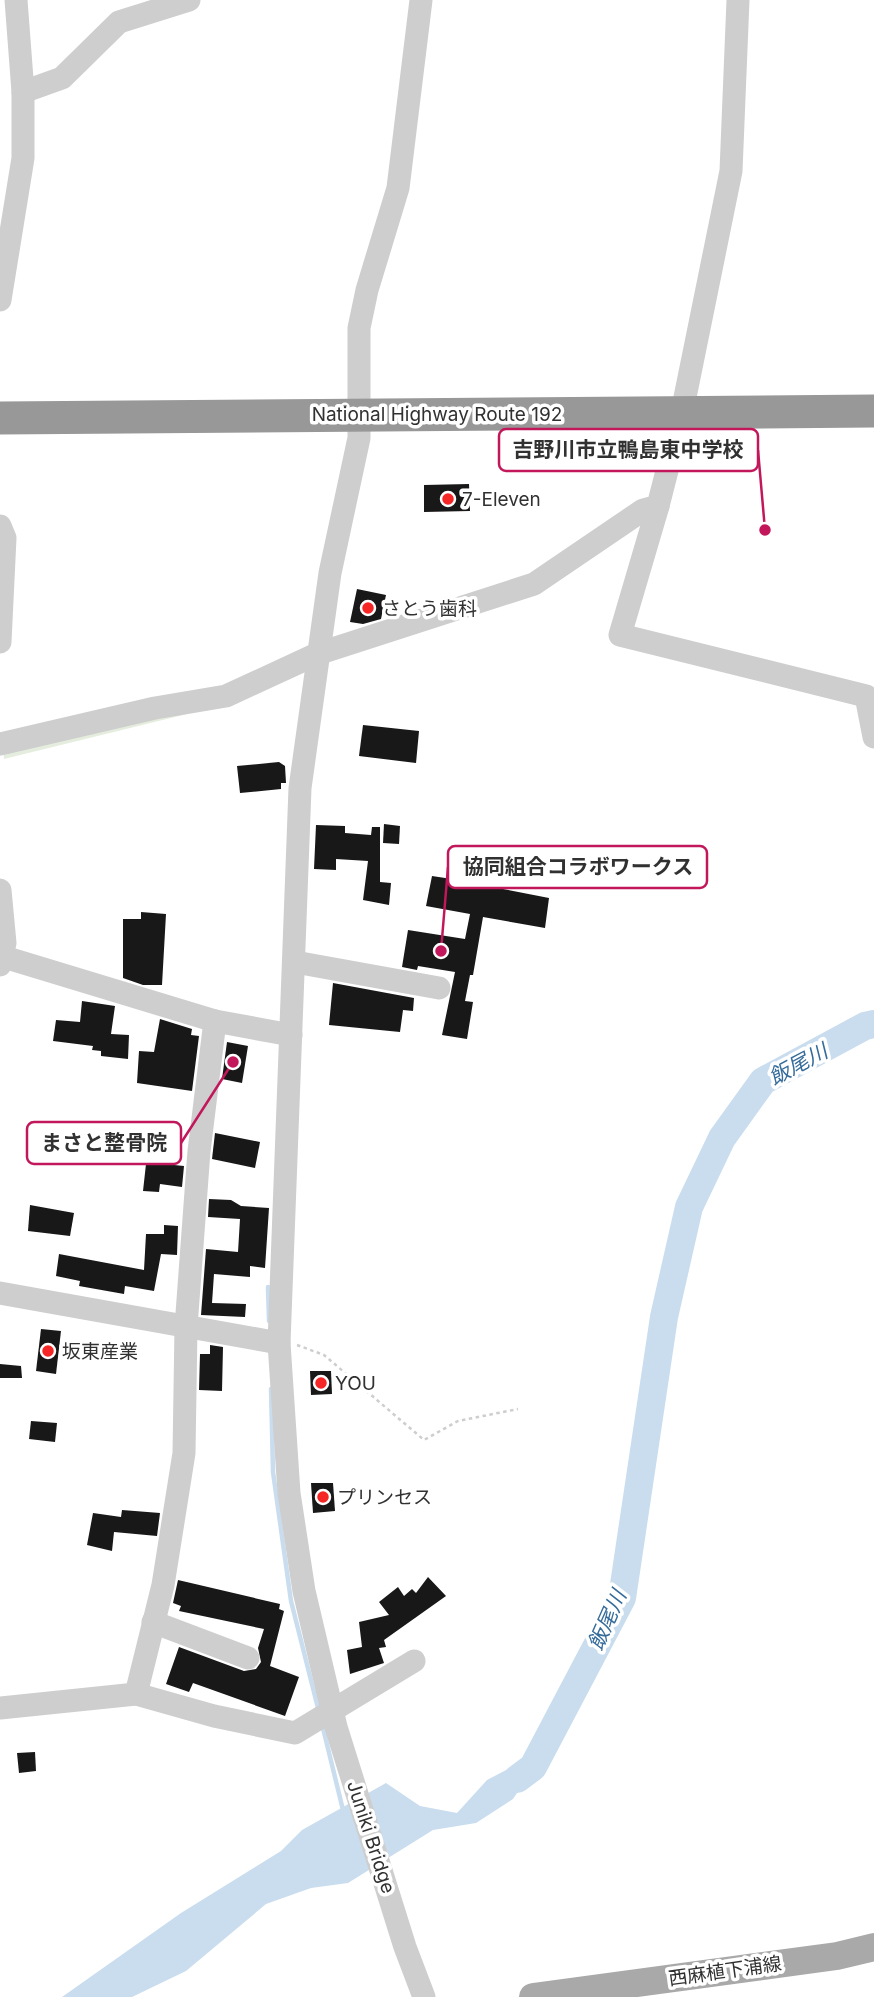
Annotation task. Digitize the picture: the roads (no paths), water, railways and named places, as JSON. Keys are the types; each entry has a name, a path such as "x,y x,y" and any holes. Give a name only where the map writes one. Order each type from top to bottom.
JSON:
{"highway":[{"name":"National Highway Route 192","path":"0,418 874,411"}],"main road":[{"name":"西麻植下浦線","path":"533,1997 837,1956 874,1947"}],"street":[{"path":"23,92 62,78 119,22 189,0"},
{"name":"Juniki Bridge","path":"421,0 398,188 366,290 359,328 359,438 317,654 300,788 295,962 272,1343 289,1493 326,1718 424,1997"},
{"path":"738,0 731,171 682,412 620,635 866,695 874,737"},
{"path":"0,300 8,208 23,158 23,92 11,1"},
{"path":"0,744 155,708 226,696 317,654 534,584 643,510 658,506"},
{"path":"0,526 5,538 0,642"},
{"path":"0,891 2,961 215,1021 291,1035"},
{"path":"295,962 439,988"},
{"path":"136,1693 153,1622 184,1453 186,1327 198,1150 215,1021"},
{"path":"0,1293 272,1343"},
{"path":"153,1622 248,1658"},
{"path":"0,1708 136,1693 214,1716 295,1733 326,1718 414,1661"}],"water":[{"path":"547,1749 513,1799 476,1823 433,1830 348,1883 311,1888 266,1904 186,1971 132,1997 62,1997 181,1913 281,1851 302,1830 386,1783 420,1806 457,1813 487,1780"}],"waterway":[{"name":"飯尾川","path":"517,1779 533,1767 622,1598 664,1317 689,1207 722,1138 763,1081 865,1026 874,1024"},
{"path":"268,1287 269,1321"},
{"path":"271,1389 273,1472 291,1601 319,1712"},
{"path":"322,1724 343,1810"}],"place":[{"name":"7-Eleven","path":"448,499"},
{"name":"吉野川市立鴨島東中学校","path":"765,530"},
{"name":"さとう歯科","path":"368,608"},
{"name":"協同組合コラボワークス","path":"441,951"},
{"name":"まさと整骨院","path":"233,1062"},
{"name":"坂東産業","path":"48,1351"},
{"name":"YOU","path":"321,1383"},
{"name":"プリンセス","path":"323,1497"}]}
